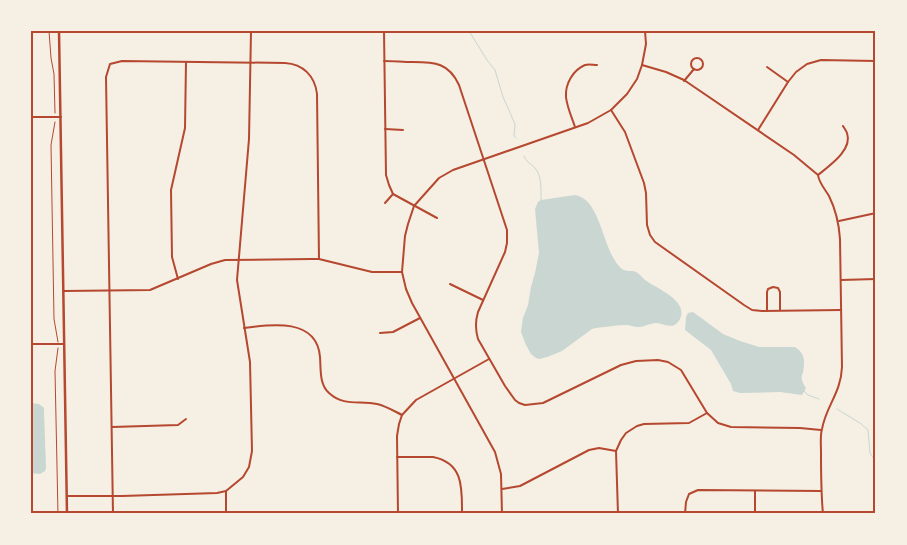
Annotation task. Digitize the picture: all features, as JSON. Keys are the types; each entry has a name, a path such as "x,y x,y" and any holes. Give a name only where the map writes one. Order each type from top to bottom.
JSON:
{"street":[{"path":"59,31 68,514"},
{"path":"67,496 211,494 226,491 245,474 250,462 252,451 250,362 237,286 249,138 251,31"},
{"path":"384,31 386,175 393,194 437,218"},
{"path":"502,514 501,474 495,452 406,290 402,272 405,236 414,206 439,178 461,167 595,120 611,110 637,79 646,44 645,31"},
{"path":"696,57 701,58 703,67 698,70 694,69 691,66 692,61 696,57"},
{"path":"758,130 788,82 802,67 821,60 876,61"},
{"path":"114,514 106,77 110,64 118,61 285,63 293,64 307,72 315,83 317,94 320,260"},
{"path":"384,61 440,64 451,72 459,85 506,223 508,237 505,252 478,312 475,326 478,339 515,400 525,405 547,402 621,365 645,360 664,361 681,370 707,413 718,423 731,427 821,430"},
{"path":"178,279 172,258 171,190 185,128 186,62"},
{"path":"575,127 566,99 568,84 574,73 580,68 587,65 597,65"},
{"path":"642,65 666,72 684,81 794,155 818,175 818,179 833,204 838,221 840,239 842,378 821,430 823,514"},
{"path":"768,67 788,82"},
{"path":"684,81 694,69"},
{"path":"611,110 625,132 644,182 647,225 650,235 655,242 744,305 757,311 841,310"},
{"path":"31,117 60,117"},
{"path":"818,175 838,158 845,149 848,134 843,126"},
{"path":"385,129 403,130"},
{"path":"385,202 393,194"},
{"path":"838,221 876,212"},
{"path":"64,291 150,290 225,260 311,259 372,272 402,272"},
{"path":"841,280 876,279"},
{"path":"450,284 484,300"},
{"path":"767,311 767,292 768,289 773,287 778,288 780,292 780,311"},
{"path":"380,333 393,332 420,318"},
{"path":"244,328 287,325 303,329 317,344 321,376 328,392 345,402 378,404 402,415"},
{"path":"31,344 64,344"},
{"path":"398,514 397,431 402,415 416,400 489,358"},
{"path":"618,514 616,451 626,433 637,426 648,424 685,424 707,413"},
{"path":"112,427 178,426 186,419"},
{"path":"502,489 520,486 589,450 599,448 616,451"},
{"path":"397,457 433,456 450,463 461,482 462,514"},
{"path":"685,514 689,494 698,490 821,491"},
{"path":"755,490 755,514"},
{"path":"226,491 226,514"}],"path":[{"path":"49,31 54,74 55,117 51,145 54,319 58,344 55,371 58,514"}],"shaded area":[{"path":"575,195 584,199 591,206 610,251 622,269 636,272 646,281 673,298 681,309 681,315 678,322 673,326 656,323 640,327 622,325 592,329 562,351 539,359 531,354 521,332 539,253 535,209 541,200"},
{"path":"693,312 723,334 740,341 759,347 795,347 801,352 804,361 802,382 806,388 802,395 780,392 740,393 733,391 731,384 711,350 685,330 686,317 688,313"},
{"path":"31,403 39,404 44,408 46,468 40,474 31,473"}],"waterway":[{"path":"469,31 495,70 503,97 515,124 514,136 516,138"},
{"path":"524,156 539,175 541,200"},
{"path":"804,391 808,395 819,399"},
{"path":"837,409 868,430 870,453 876,462"}]}
